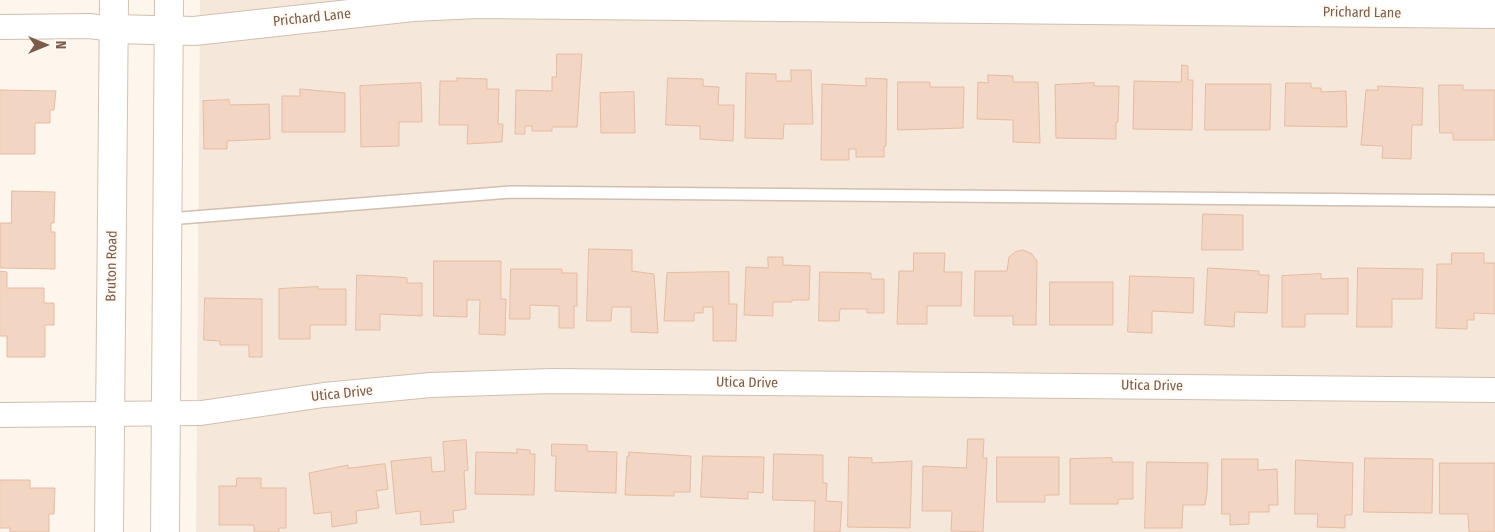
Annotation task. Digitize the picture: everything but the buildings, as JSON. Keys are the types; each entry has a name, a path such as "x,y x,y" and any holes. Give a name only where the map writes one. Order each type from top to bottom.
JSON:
{"street":[{"name":"Bruton Road","path":"109,532 114,0"},
{"path":"165,532 169,0"},
{"name":"Prichard Lane","path":"0,27 89,26 114,29 194,31 414,7 477,4 1495,14"},
{"name":"Utica Drive","path":"0,415 201,412 324,395 431,385 552,381 1495,390"}],"lane":[{"path":"168,219 511,192 1495,201"}],"shaded area":[{"path":"200,0 1495,0 1495,532 196,532"}]}
